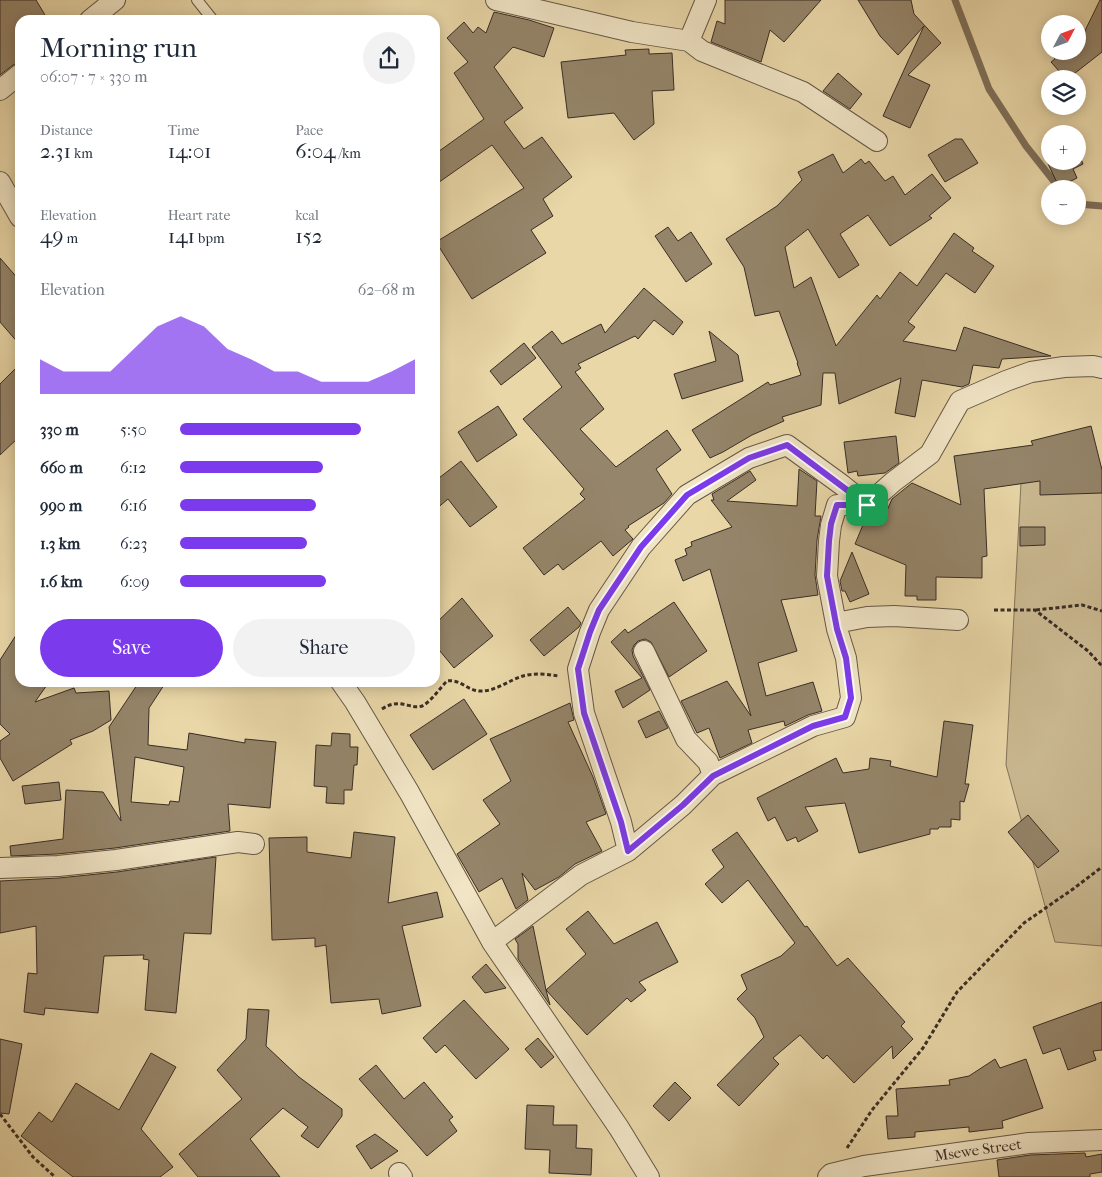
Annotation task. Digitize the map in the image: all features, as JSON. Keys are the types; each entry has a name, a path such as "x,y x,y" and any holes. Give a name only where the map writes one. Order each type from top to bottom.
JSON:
{"street":[{"path":"96,15 115,0"},
{"path":"496,0 632,32 689,41 702,51 724,62 803,92 877,141"},
{"path":"689,41 706,0"},
{"path":"0,90 15,78"},
{"path":"0,182 15,209"},
{"path":"492,942 581,875 628,851 683,805 713,776 813,726 845,717 851,698 846,658 836,623 827,576 831,524 837,505 867,505 893,482 930,454 960,401 1031,372 1064,367 1093,366 1102,368"},
{"path":"628,851 621,822 584,713 578,669 599,610 641,547 687,495 749,458 787,445 867,505"},
{"path":"836,623 867,617 894,616 958,620"},
{"path":"644,650 686,738 708,762 713,776"},
{"path":"344,687 409,792 492,942 619,1128 649,1177"},
{"path":"0,868 58,866 116,860 238,842 254,844"},
{"name":"Msewe Street","path":"829,1175 864,1166 1029,1142 1102,1140"}],"lane":[{"path":"197,0 209,15"}],"path":[{"path":"994,610 1035,610 1082,605 1102,611"},
{"path":"1035,610 1088,651 1102,666"},
{"path":"365,720 389,704 399,702 417,707 424,704 447,681 452,680 458,681 466,688 478,691 489,690 522,676 532,675 557,675 580,684"},
{"path":"829,1175 872,1110 923,1048 957,992 1024,922 1102,867"},
{"path":"0,1114 32,1157 55,1177"}],"shaded area":[{"path":"1022,464 1102,467 1102,946 1055,942 1006,765"}],"building":[{"path":"0,0 36,0 45,15 15,15 15,64 0,75"},
{"path":"725,0 821,0 784,42 770,30 761,62 711,42 717,21 725,24"},
{"path":"858,0 911,0 914,14 941,43 908,75 930,85 910,128 883,116 924,26 898,55 880,36"},
{"path":"1100,0 1102,0 1102,52 1079,70 1058,70 1051,62 1054,60 1086,60 1086,29"},
{"path":"494,12 554,28 544,57 513,47 494,67 523,108 504,122 524,149 542,137 572,177 543,199 553,216 531,230 546,253 472,299 440,248 440,240 524,188 492,145 440,181 440,150 484,119 454,73 468,62 447,38 464,22 473,33 478,27 486,33"},
{"path":"649,49 649,54 672,53 674,90 652,91 654,124 634,140 614,113 568,118 561,62 626,55 625,50"},
{"path":"838,73 862,94 850,109 823,91"},
{"path":"955,139 962,139 978,163 945,182 928,155"},
{"path":"833,154 843,173 861,159 865,164 869,161 885,181 893,176 905,195 932,174 951,198 929,216 932,218 890,246 868,215 840,234 859,265 839,278 808,229 785,247 794,288 811,277 836,346 877,295 880,299 900,272 917,286 954,233 974,248 972,251 994,266 975,293 946,273 908,322 915,327 903,341 956,351 964,327 1051,356 1002,359 999,368 973,365 969,384 962,387 922,380 915,417 895,413 901,378 839,404 835,373 823,373 821,405 782,417 784,421 752,435 710,458 692,430 768,382 770,385 801,375 779,311 755,316 744,267 726,239 777,206 802,180 798,172"},
{"path":"1051,170 1073,170 1077,178 1073,180 1056,180"},
{"path":"668,227 678,241 691,232 712,264 686,282 655,236"},
{"path":"0,258 15,275 15,339 0,322"},
{"path":"644,288 683,322 673,335 654,320 638,339 635,336 578,364 581,368 575,372 604,409 580,429 616,467 667,430 681,450 656,469 672,494 664,503 628,526 625,530 633,539 613,556 601,541 563,570 558,564 544,575 523,548 585,499 580,494 584,489 523,419 562,387 532,347 552,331 562,344 601,324 605,333"},
{"path":"709,331 738,355 743,381 682,399 674,374 716,361"},
{"path":"524,343 536,358 501,385 490,371"},
{"path":"15,369 15,441 0,455 0,384"},
{"path":"498,406 517,435 477,462 458,432"},
{"path":"1091,426 1102,470 1102,493 1040,495 1040,481 984,489 987,556 982,557 982,578 936,577 936,600 917,600 917,596 905,596 906,565 855,544 865,520 878,525 879,521 882,522 892,499 912,483 961,505 954,456 1033,445 1031,441"},
{"path":"896,436 899,463 885,473 858,476 857,471 848,473 844,442"},
{"path":"461,461 497,507 470,527 448,499 440,506 440,477"},
{"path":"799,469 817,481 815,516 821,516 817,540 815,575 818,595 781,600 797,651 758,663 766,696 813,682 822,711 808,715 785,726 784,721 748,730 752,743 720,758 709,728 697,733 681,701 727,681 751,716 710,569 683,581 675,560 687,555 685,549 692,546 691,542 732,527 711,500 714,500 712,494 750,471 756,480 727,501 797,506"},
{"path":"1020,527 1045,527 1045,545 1020,546"},
{"path":"852,552 869,594 850,602 845,591 842,591 840,581"},
{"path":"462,598 493,636 454,668 440,651 440,619"},
{"path":"674,602 707,651 669,677 651,642 645,639 638,641 632,650 633,656 650,690 623,708 615,691 642,678 611,642 625,629 628,633"},
{"path":"568,607 581,623 579,627 544,656 530,640"},
{"path":"15,637 15,687 46,687 35,702 74,688 76,693 109,691 111,720 93,731 70,740 72,744 13,781 0,758 0,741 10,734 0,724 0,660"},
{"path":"136,687 163,687 149,708 148,745 187,750 189,733 245,743 245,739 276,742 270,808 228,804 230,831 115,848 57,854 11,856 10,846 63,839 66,790 103,792 121,821 109,727","holes":["135,757 184,767 179,802 170,801 169,805 131,802"]},
{"path":"464,699 487,734 433,770 410,735"},
{"path":"570,703 574,720 568,722 593,777 606,814 586,822 602,851 575,864 559,877 535,890 522,873 528,900 516,909 502,878 479,892 457,854 500,824 483,800 511,781 490,739"},
{"path":"659,711 668,728 646,738 638,721"},
{"path":"944,721 973,725 965,784 969,784 964,802 960,801 960,820 951,819 951,827 930,829 930,834 859,853 845,803 805,807 818,831 798,842 796,837 787,841 775,817 768,821 757,798 836,758 843,773 869,769 870,758 891,761 890,766 937,777"},
{"path":"332,733 350,734 350,747 358,747 352,790 344,790 344,804 326,803 327,787 314,786 316,745 331,746"},
{"path":"59,782 61,800 25,804 22,786"},
{"path":"1028,815 1059,851 1038,868 1008,832"},
{"path":"354,832 395,837 388,903 437,892 443,917 402,926 421,1006 382,1014 379,999 331,1003 326,945 315,947 315,938 272,940 269,838 307,837 307,852 351,858"},
{"path":"737,832 805,927 807,926 837,966 848,958 905,1022 901,1026 913,1039 893,1059 892,1046 854,1083 827,1055 823,1059 800,1035 773,1058 779,1064 739,1106 717,1085 764,1037 755,1018 737,999 747,989 741,975 781,956 795,943 748,880 722,903 705,884 724,867 712,850"},
{"path":"216,857 211,934 184,933 176,1013 145,1010 149,960 143,959 144,955 104,956 98,1013 45,1008 44,1015 24,1012 28,973 37,974 36,926 0,933 0,881 59,878 117,872"},
{"path":"588,911 614,944 657,922 678,962 639,982 646,990 631,1002 627,998 587,1035 546,990 586,954 566,929"},
{"path":"533,926 550,1005 518,959 518,944 515,939"},
{"path":"486,964 506,988 485,993 472,977"},
{"path":"464,1000 509,1049 476,1079 445,1045 436,1053 423,1038"},
{"path":"1102,1002 1102,1050 1093,1051 1096,1060 1068,1070 1060,1048 1043,1054 1033,1027"},
{"path":"248,1009 269,1010 266,1046 299,1077 342,1109 342,1116 318,1148 301,1136 308,1127 283,1108 250,1139 280,1177 198,1177 179,1154 242,1099 217,1070 246,1039"},
{"path":"538,1038 554,1057 541,1068 525,1049"},
{"path":"0,1039 22,1044 9,1114 0,1113"},
{"path":"151,1053 176,1067 141,1129 173,1167 160,1177 73,1177 21,1136 39,1112 52,1122 76,1083 119,1110"},
{"path":"995,1059 1000,1068 1026,1059 1043,1108 1002,1121 1003,1128 969,1132 969,1127 915,1132 915,1137 888,1139 886,1116 898,1116 896,1089 950,1085 949,1080 969,1076"},
{"path":"376,1065 404,1099 424,1082 453,1117 449,1120 457,1131 427,1156 359,1079"},
{"path":"675,1082 691,1098 669,1121 653,1106"},
{"path":"527,1105 554,1106 553,1125 577,1125 576,1148 592,1149 591,1175 549,1173 550,1150 525,1149"},
{"path":"375,1134 398,1151 371,1169 356,1146"},
{"path":"1085,1153 1086,1157 1102,1154 1102,1172 1090,1174 1090,1177 999,1177 997,1160 1030,1155"}],"waterway":[{"path":"955,0 989,89 1026,146 1053,180"},
{"path":"1086,205 1102,206"}],"route":[{"path":"787,445 867,505 837,505 831,524 829,541 827,576 837,629 846,658 851,698 845,717 813,726 713,776 683,805 628,851 621,822 584,713 578,669 599,610 641,547 687,495 749,458 787,445"}]}
